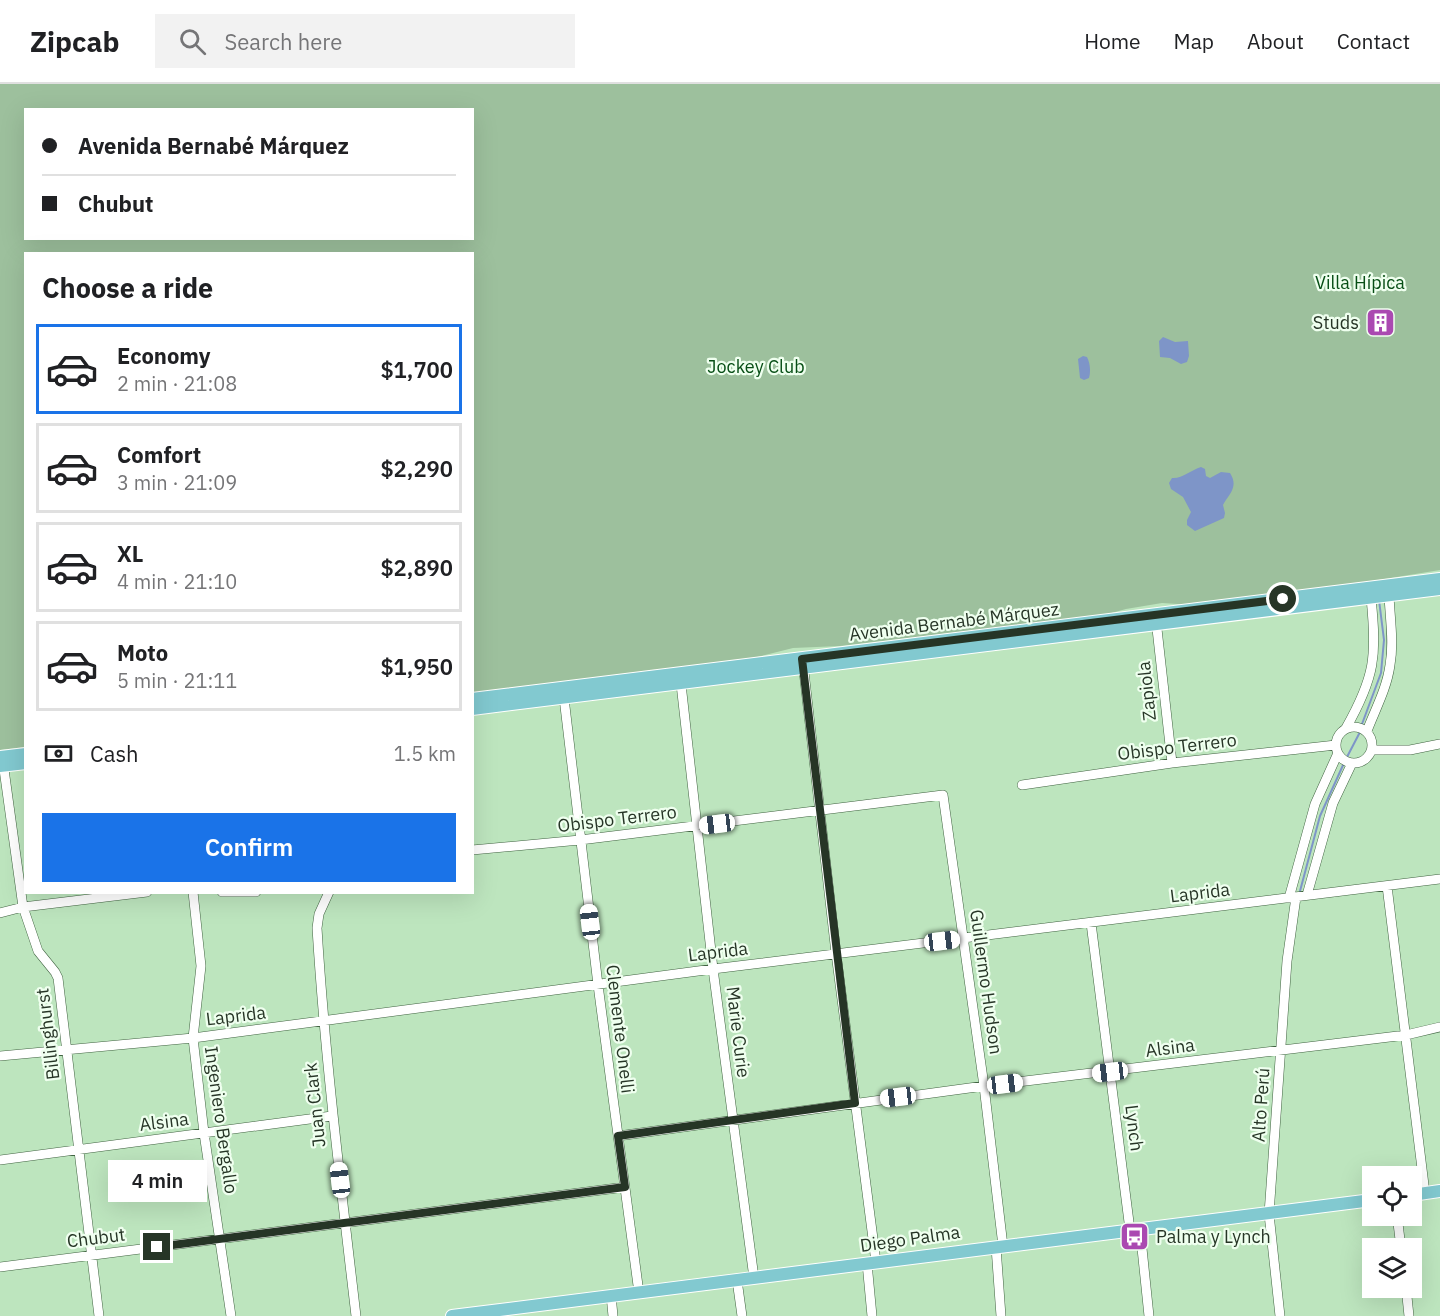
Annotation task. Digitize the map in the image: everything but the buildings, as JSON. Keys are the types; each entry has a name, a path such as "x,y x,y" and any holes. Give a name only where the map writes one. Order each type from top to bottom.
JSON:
{"main road":[{"name":"Avenida Bernabé Márquez","path":"474,699 803,664 1156,620 1440,579"},
{"name":"Avenida Bernabé Márquez","path":"1156,620 1440,589"},
{"name":"Avenida Bernabé Márquez","path":"474,709 681,684 803,664"},
{"path":"1,761 24,755"},
{"path":"1,761 24,763"},
{"path":"1422,1193 1440,1191"},
{"name":"Diego Palma","path":"452,1316 488,1314 611,1295 1362,1201"}],"street":[{"path":"1367,731 1390,665 1392,636 1389,595"},
{"path":"1346,728 1357,726 1367,731 1372,740 1372,750 1362,761 1352,763 1341,758 1337,749 1338,735 1346,728 1367,688 1373,666 1374,628 1371,598"},
{"name":"Zapiola","path":"1156,620 1172,763"},
{"path":"803,664 855,1103 871,1263 872,1316"},
{"name":"Marie Curie","path":"681,684 713,969 754,1278"},
{"name":"Clemente Onelli","path":"564,698 579,840 639,1293"},
{"path":"1372,750 1410,750 1440,744"},
{"name":"Obispo Terrero","path":"1022,785 1172,763 1337,749"},
{"name":"Alto Perú","path":"1280,1316 1269,1214 1293,898 1304,840 1315,804 1337,749"},
{"name":"Billinghurst","path":"1,761 23,907 38,951 58,978 99,1316"},
{"path":"1307,895 1333,803 1352,763"},
{"name":"Obispo Terrero","path":"474,850 579,840 944,795"},
{"name":"Guillermo Hudson","path":"944,795 984,1086 1000,1246 1001,1316"},
{"name":"Laprida","path":"0,1056 193,1038 836,953 1440,879"},
{"path":"1387,886 1425,1193"},
{"path":"0,913 23,907 130,894"},
{"name":"Ingeniero Bergallo","path":"193,894 201,966 193,1038 204,1133 231,1316"},
{"name":"Juan Clark","path":"328,894 319,914 317,928 323,1022 356,1316"},
{"name":"Lynch","path":"1091,923 1110,1072 1149,1316"},
{"name":"Alsina","path":"618,1136 984,1086 1406,1035 1440,1028"},
{"name":"Alsina","path":"0,1160 332,1116"},
{"name":"Chubut","path":"0,1267 625,1187"},
{"path":"737,1280 742,1316"},
{"path":"611,1295 613,1316"},
{"path":"1407,1298 1409,1316"}],"green space":[{"name":"Jockey Club","path":"0,84 1440,84 1440,570 1317,590 1193,605 1162,603 1104,615 840,646 793,648 745,660 474,697 474,252 24,252 24,747 0,750"}],"water":[{"path":"1163,337 1175,342 1188,341 1187,362 1181,364 1170,358 1160,357 1159,341"},
{"path":"1083,356 1087,357 1090,370 1089,378 1084,380 1080,378 1078,359"},
{"path":"1201,467 1205,469 1206,476 1210,478 1221,472 1230,473 1234,482 1223,505 1224,518 1195,531 1187,525 1191,512 1183,497 1171,489 1169,483 1172,478"}],"waterway":[{"path":"1362,724 1381,673 1384,640 1379,600"},
{"path":"1347,757 1360,732"},
{"path":"1300,891 1320,816 1344,763"}],"place":[{"name":"Studs","path":"1380,323"},
{"name":"Palma y Lynch","path":"1135,1237"}],"route":[{"path":"157,1247 625,1187 618,1136 855,1103 802,659 1283,599"}],"park label":[{"name":"Villa Hípica","path":"1360,283"}]}
